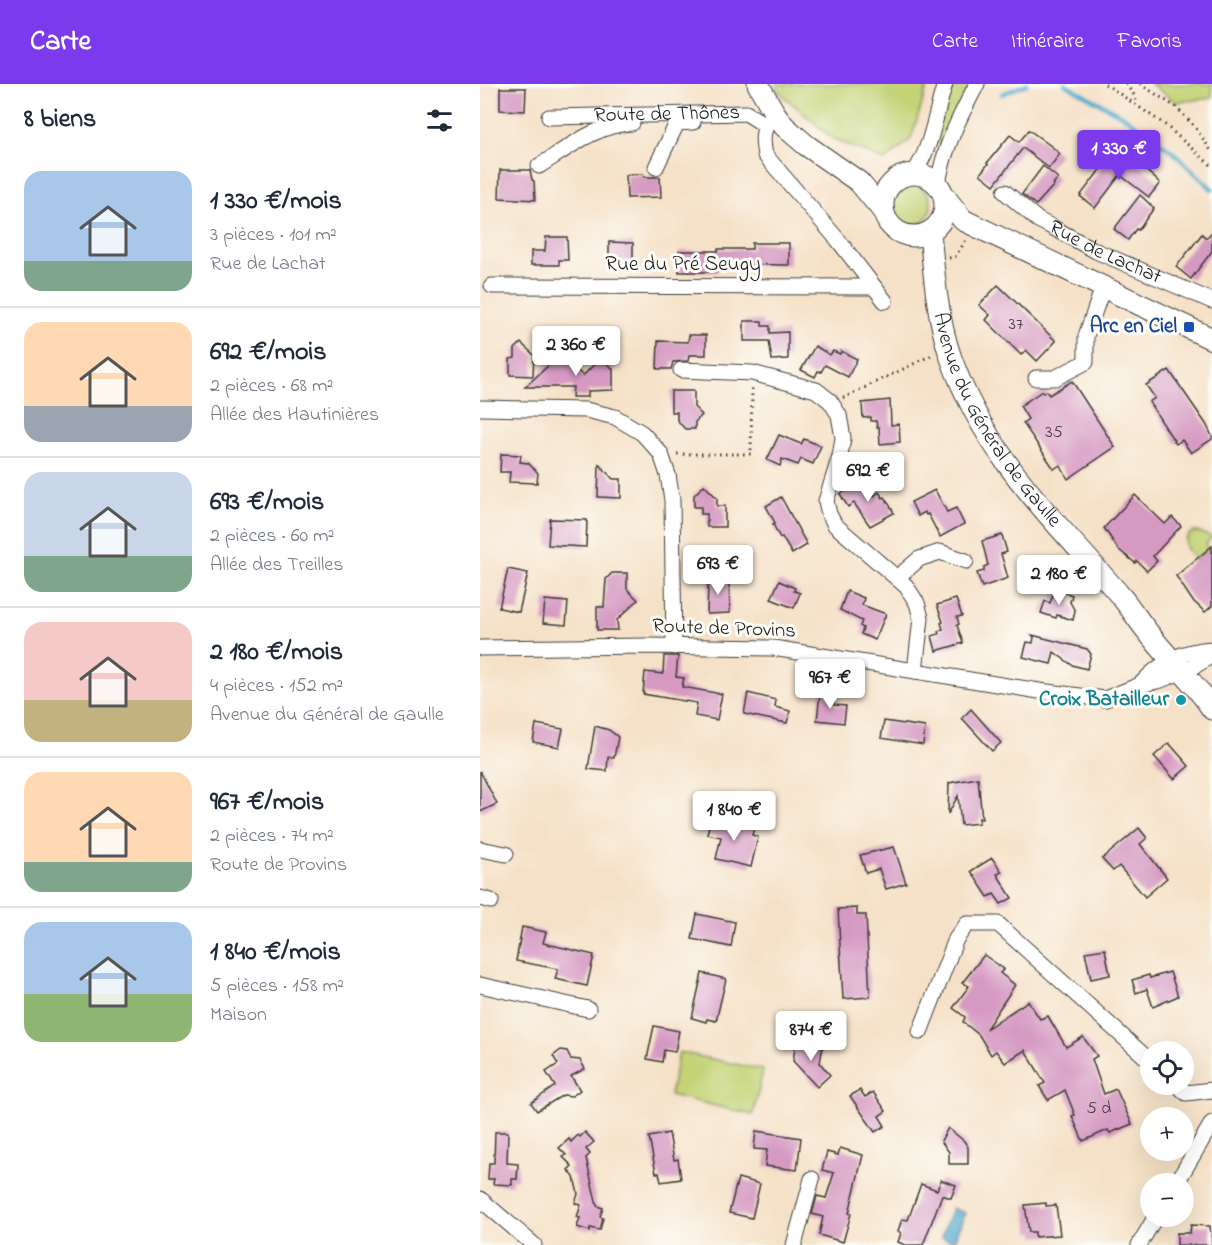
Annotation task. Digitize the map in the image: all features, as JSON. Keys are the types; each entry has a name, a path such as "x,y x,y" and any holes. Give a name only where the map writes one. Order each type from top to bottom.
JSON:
{"main road":[{"name":"Route de Thônes","path":"758,84 769,119 784,126 806,145 859,182 883,211"},
{"name":"Route de Thônes","path":"838,166 904,177"},
{"path":"927,231 945,212 941,190 927,176 904,177 887,189 883,200 883,211 889,224 899,233 927,231 968,222"},
{"name":"Rue de Lachat","path":"941,190 968,222 1212,339"},
{"name":"Avenue du Général de Gaulle","path":"927,231 936,292"},
{"name":"Avenue du Général de Gaulle","path":"927,231 936,292 948,347 980,423 1018,480 1054,523 1120,594 1151,637 1212,689"},
{"name":"Avenue du Général de Gaulle","path":"1182,663 1212,709"}],"street":[{"path":"904,177 922,162 945,84"},
{"path":"941,190 946,149 977,84"},
{"name":"Route de Thônes","path":"549,117 746,113 769,119"},
{"name":"Route de Thônes","path":"539,166 598,129 622,124 769,119"},
{"path":"769,119 762,136 765,154 838,240 885,301"},
{"name":"Route de Thônes","path":"656,166 677,123"},
{"name":"Rue de Lachat","path":"1005,192 1038,220 1096,251 1212,301"},
{"name":"Rue du Pré Seugy","path":"492,286 874,287"},
{"name":"Rue de Lachat","path":"1036,378 1055,378 1086,362 1086,336 1103,287"},
{"path":"681,370 752,373 816,390 831,404 839,415 843,438 826,501 829,514 835,525 906,586 917,603 921,618 915,671"},
{"path":"480,408 586,410 615,417 642,433 661,454 668,475 672,500 674,647"},
{"path":"897,578 919,559 940,552 966,561"},
{"name":"Route de Provins","path":"480,648 773,648 1098,699 1105,699 1140,685 1155,669 1206,659 1212,651"},
{"path":"480,849 506,854"},
{"path":"920,1032 956,939 967,924 998,924 1140,1052"},
{"path":"480,985 588,1009"},
{"path":"1194,1092 1212,1090"},
{"path":"1182,1173 1212,1123"},
{"path":"794,1245 813,1179"},
{"path":"480,1199 534,1245"},
{"path":"1139,1245 1150,1227"}],"path":[{"path":"1105,84 1138,104 1212,166"},
{"path":"1126,84 1138,104"},
{"path":"1140,84 1176,107 1212,152"},
{"path":"933,262 955,257 962,248 968,222"},
{"path":"831,404 948,347"},
{"path":"661,454 751,454 752,373"}],"green space":[{"path":"776,84 928,84 911,139 885,161 832,138 779,92"},
{"path":"950,84 971,84 940,144 933,142"},
{"path":"1151,84 1212,84 1212,98 1176,102"},
{"path":"911,185 925,191 931,205 925,219 911,225 897,219 891,205 897,191"},
{"path":"1193,532 1212,537 1206,544 1207,550 1195,560 1185,542"},
{"path":"679,1052 763,1070 753,1115 670,1095"}],"water":[{"path":"952,1208 965,1213 954,1242 941,1237"}],"building":[{"path":"500,88 526,88 525,111 500,110"},
{"path":"1029,130 1060,154 1049,168 1023,148 994,185 980,174 1010,135 1019,142"},
{"path":"1127,157 1138,166 1139,164 1160,183 1149,197 1120,175 1095,208 1080,196 1106,162 1117,170"},
{"path":"1043,166 1058,178 1036,205 1022,194"},
{"path":"500,170 530,170 534,181 535,200 499,198"},
{"path":"643,174 644,177 660,177 661,197 627,198 626,175"},
{"path":"1140,195 1154,208 1128,240 1114,229"},
{"path":"1212,232 1212,251 1191,279 1176,267 1202,234 1206,238"},
{"path":"546,237 567,237 568,260 559,260 559,265 531,265 531,251 545,251"},
{"path":"609,242 633,243 633,262 609,263"},
{"path":"752,243 789,243 789,265 717,264 717,272 679,272 679,251 752,249"},
{"path":"998,285 1056,341 1037,361 1026,350 1021,355 986,320 990,315 979,305"},
{"path":"744,321 762,321 762,326 770,326 770,333 788,332 788,359 772,360 769,341 744,341"},
{"path":"689,335 706,335 706,355 689,355 688,361 673,362 671,369 657,369 658,341 688,342"},
{"path":"521,343 534,355 533,376 510,375 510,359 515,358 515,349"},
{"path":"815,346 830,355 833,351 840,354 841,351 857,359 848,377 825,365 815,377 801,370"},
{"path":"561,354 583,376 601,357 613,369 613,390 588,391 588,397 572,397 573,387 525,387"},
{"path":"1169,370 1212,436 1212,439 1191,453 1182,440 1176,444 1149,402 1155,398 1146,385"},
{"path":"1072,381 1115,447 1068,479 1060,465 1054,469 1023,423 1028,419 1020,406 1042,391 1043,393 1046,391 1049,395"},
{"path":"671,391 694,391 694,407 702,415 695,422 695,429 685,429 677,420 677,412 671,412"},
{"path":"890,400 891,425 899,424 900,442 880,444 879,427 876,421 871,421 871,417 863,418 862,403"},
{"path":"779,435 801,444 804,439 821,446 813,464 801,459 798,465 782,459 780,466 767,460"},
{"path":"501,454 521,455 520,462 528,463 538,473 537,483 509,482 510,472 500,472"},
{"path":"599,464 613,479 621,479 621,498 598,497"},
{"path":"864,480 874,496 879,492 883,498 885,497 894,513 870,526 854,503 848,507 840,494"},
{"path":"704,485 717,498 717,506 725,506 725,527 707,527 707,514 701,514 701,507 694,507 694,495"},
{"path":"935,490 947,512 956,508 964,524 940,537 928,514 926,515 925,512 918,516 911,502"},
{"path":"1135,495 1165,524 1172,517 1181,526 1153,556 1157,561 1147,571 1137,561 1135,563 1118,549 1104,528"},
{"path":"781,497 807,545 792,554 782,537 780,538 766,506"},
{"path":"550,519 587,520 586,547 548,545"},
{"path":"1002,535 1007,552 1001,554 1008,578 982,587 977,573 984,571 984,567 988,565 982,541"},
{"path":"1212,546 1212,606 1205,612 1192,600 1176,576"},
{"path":"508,569 528,573 519,612 499,608"},
{"path":"612,573 627,573 627,589 638,600 617,620 618,630 597,630 597,607 604,607 606,579"},
{"path":"718,573 729,583 730,613 707,614 708,584"},
{"path":"779,581 795,588 794,591 800,593 794,608 771,599"},
{"path":"1055,589 1072,595 1070,602 1075,611 1073,620 1041,613 1045,601 1050,603"},
{"path":"847,591 864,598 862,605 886,614 875,640 861,634 862,621 840,610"},
{"path":"956,599 962,616 957,617 959,624 957,625 963,643 936,651 932,636 939,634 938,631 943,629 937,605"},
{"path":"545,600 568,602 566,625 543,623"},
{"path":"1032,635 1087,649 1091,654 1087,669 1072,665 1054,652 1051,664 1023,657 1027,642 1033,643"},
{"path":"664,656 678,656 676,677 684,678 682,687 722,694 717,720 695,716 697,703 643,694 645,672 663,674"},
{"path":"748,693 776,700 775,707 790,711 787,723 744,714"},
{"path":"820,694 835,695 834,705 846,706 844,723 817,720"},
{"path":"971,709 1001,743 992,751 962,718"},
{"path":"884,721 925,727 923,745 881,738"},
{"path":"536,724 563,729 559,747 533,742"},
{"path":"595,726 609,730 618,737 614,758 608,757 607,771 588,769"},
{"path":"1169,743 1189,766 1174,779 1154,756"},
{"path":"480,771 497,804 480,812"},
{"path":"978,778 982,819 979,818 979,823 961,825 958,796 948,814 949,783"},
{"path":"711,819 754,828 752,835 758,837 751,867 716,859 721,837 707,834"},
{"path":"1139,828 1147,838 1140,844 1167,878 1145,897 1119,866 1113,871 1102,859"},
{"path":"894,847 906,883 886,889 879,869 866,873 860,855"},
{"path":"992,858 1002,872 997,874 1012,898 1001,904 994,894 988,897 971,871"},
{"path":"857,908 857,915 866,915 870,997 843,999 838,909"},
{"path":"697,914 735,922 731,947 692,939"},
{"path":"522,927 546,932 543,943 594,955 587,986 555,979 558,969 516,961"},
{"path":"1105,949 1110,975 1091,979 1085,952"},
{"path":"984,955 1004,969 1000,973 1015,985 986,1029 1028,1001 1040,1019 1048,1016 1066,1047 1083,1037 1097,1056 1092,1059 1104,1094 1116,1089 1132,1124 1110,1133 1108,1130 1083,1141 1072,1116 1075,1115 1065,1090 1048,1100 1039,1086 1045,1083 1025,1050 1005,1063 996,1051 991,1055 979,1035 963,1022 965,1017 953,1008 969,986 962,983"},
{"path":"1170,972 1178,996 1153,1007 1147,989 1136,993 1132,980"},
{"path":"702,973 726,979 716,1021 707,1019 706,1022 692,1018"},
{"path":"654,1026 679,1031 675,1052 664,1050 662,1062 647,1059"},
{"path":"796,1041 823,1045 820,1063 830,1075 817,1087 793,1061"},
{"path":"561,1050 567,1051 571,1059 580,1060 585,1069 571,1076 580,1090 572,1096 563,1095 537,1111 531,1103 555,1086 546,1072 558,1064 553,1056"},
{"path":"860,1090 865,1097 873,1092 886,1111 879,1116 885,1126 875,1132 850,1096"},
{"path":"948,1128 968,1147 968,1164 949,1164 949,1152 941,1141"},
{"path":"756,1131 801,1138 797,1170 765,1166 767,1150 754,1149"},
{"path":"495,1132 508,1132 507,1163 518,1164 517,1179 512,1179 512,1185 493,1184 494,1179 488,1179 489,1163 494,1163"},
{"path":"585,1132 594,1142 586,1149 590,1154 586,1158 597,1206 603,1208 600,1230 590,1228 590,1231 577,1227 581,1205 575,1203 578,1194 574,1177 568,1170 572,1166 563,1157 566,1155 559,1148 569,1139 571,1142"},
{"path":"669,1133 674,1160 678,1159 681,1179 661,1182 659,1173 656,1173 649,1137"},
{"path":"840,1148 863,1155 843,1242 819,1235 823,1217 812,1214 817,1196 826,1198 834,1173 822,1170 827,1152 838,1155"},
{"path":"738,1178 760,1184 752,1218 729,1213"},
{"path":"941,1180 956,1185 951,1198 942,1195 923,1245 905,1245 898,1242 901,1233 898,1231 902,1219 908,1220 921,1184 937,1190"},
{"path":"1046,1203 1046,1206 1056,1205 1060,1235 1035,1237 1035,1232 1029,1232 1025,1205"},
{"path":"1194,1225 1210,1226 1212,1245 1177,1245 1177,1233 1190,1233 1191,1227"}],"waterway":[{"path":"1002,94 1027,84"},
{"path":"1065,84 1125,117 1173,152 1212,189"}],"place":[{"name":"Arc en Ciel","path":"1189,327"},
{"name":"Croix Batailleur","path":"1181,700"}]}
